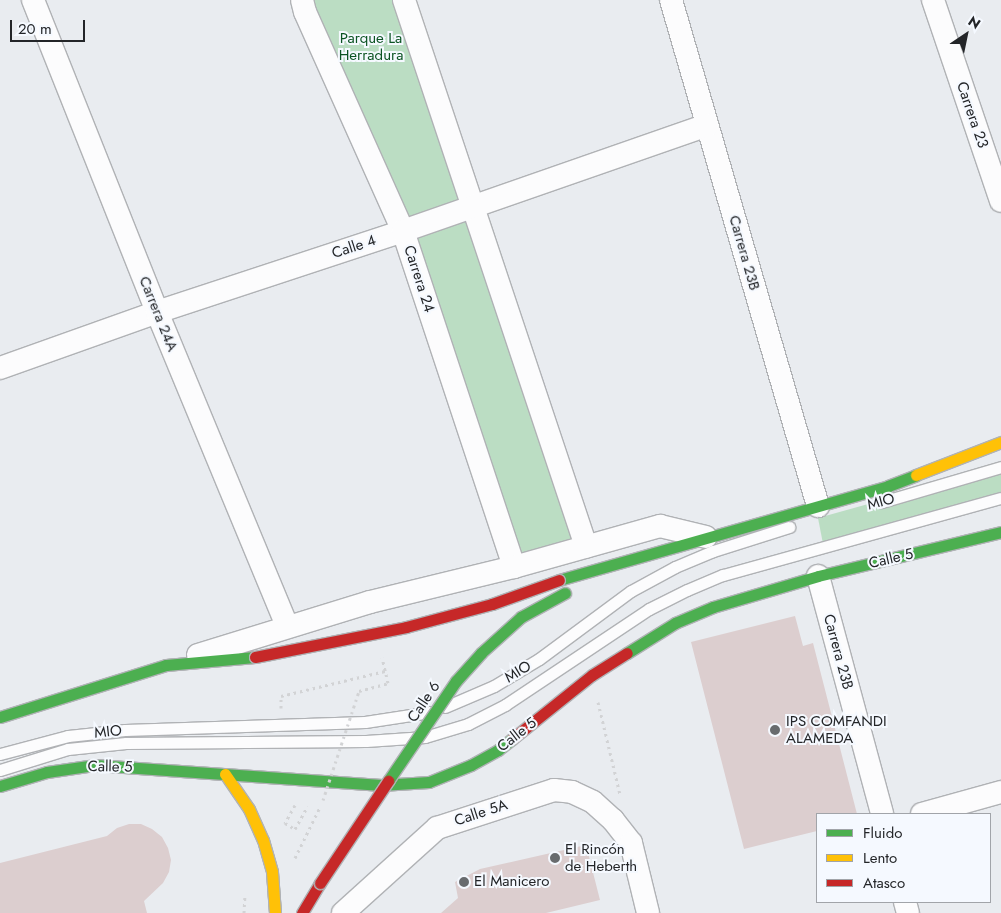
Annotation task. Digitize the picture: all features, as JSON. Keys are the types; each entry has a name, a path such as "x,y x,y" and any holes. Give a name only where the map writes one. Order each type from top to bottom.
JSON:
{"main road":[{"path":"0,717 166,665 255,657 406,627 492,604 623,560 888,486 1001,442"},
{"name":"Calle 5","path":"0,786 47,772 95,766 381,785 429,782 460,770 498,750 592,675 675,623 713,607 818,576 1001,532"},
{"name":"Calle 6","path":"302,913 320,883 456,681 481,653 521,617 623,560"},
{"path":"225,774 249,809 263,840 273,879 275,913"}],"street":[{"name":"Carrera 24A","path":"33,0 157,312 288,626"},
{"name":"Carrera 24","path":"302,0 305,12 403,231 514,567"},
{"path":"404,0 471,206 586,546"},
{"name":"Carrera 23B","path":"671,0 818,506"},
{"name":"Carrera 23","path":"933,0 1001,201"},
{"name":"Calle 4","path":"0,368 157,312 403,231 707,124"},
{"path":"166,665 370,602 514,567 660,526 706,537"},
{"name":"Carrera 23B","path":"818,576 882,813"},
{"name":"Calle 5A","path":"343,913 437,828 554,790 572,792 593,802 613,820 631,843 648,913"},
{"path":"926,813 1001,792"}],"lane":[{"name":"MIO","path":"874,504 1001,467"},
{"name":"MIO","path":"0,770 68,749 126,743 366,741 425,737 468,724 505,705 649,609 687,590 723,576 1001,498"},
{"name":"MIO","path":"0,754 68,736 125,730 365,722 419,715 463,700 494,686 539,659 631,591 676,568 713,551 799,524"}],"path":[{"path":"290,707 280,708 280,696 385,671"},
{"path":"592,675 621,801"},
{"path":"324,800 359,691 388,683"},
{"path":"346,704 356,703"},
{"path":"299,799 285,823 295,828 311,802"},
{"path":"292,863 321,805 316,803"},
{"path":"244,913 245,889"}],"green space":[{"name":"Parque La Herradura","path":"302,0 404,0 586,546 514,567 403,231"},
{"path":"1001,467 1001,498 824,549 818,518"}],"building":[{"name":"IPS COMFANDI ALAMEDA","path":"795,616 803,646 813,643 857,813 816,813 816,831 744,849 691,642"},
{"path":"129,824 141,824 152,829 162,837 168,848 171,860 169,872 163,883 144,901 147,913 0,913 0,863 107,836 117,828"},
{"path":"586,845 600,900 546,913 441,913 458,898 455,882 480,869"}],"traffic: fast":[{"path":"559,580 888,486 916,475"},
{"path":"627,653 675,623 713,607 818,576 1001,532"},
{"path":"388,781 456,681 481,653 521,617 565,593"},
{"path":"0,717 166,665 255,657"},
{"path":"0,786 47,772 95,765 381,785 429,782 471,765 498,750 512,739"}],"traffic: slow":[{"path":"916,475 1001,442"},
{"path":"225,774 249,809 263,840 272,872 275,913"}],"traffic: jam":[{"path":"255,657 406,627 492,604 559,580"},
{"path":"512,739 592,675 627,653"},
{"path":"320,883 388,781"},
{"path":"302,913 320,883"}],"place":[{"name":"IPS COMFANDI ALAMEDA","path":"775,730"},
{"name":"El Rincón de Heberth","path":"555,858"},
{"name":"El Manicero","path":"464,882"}]}
